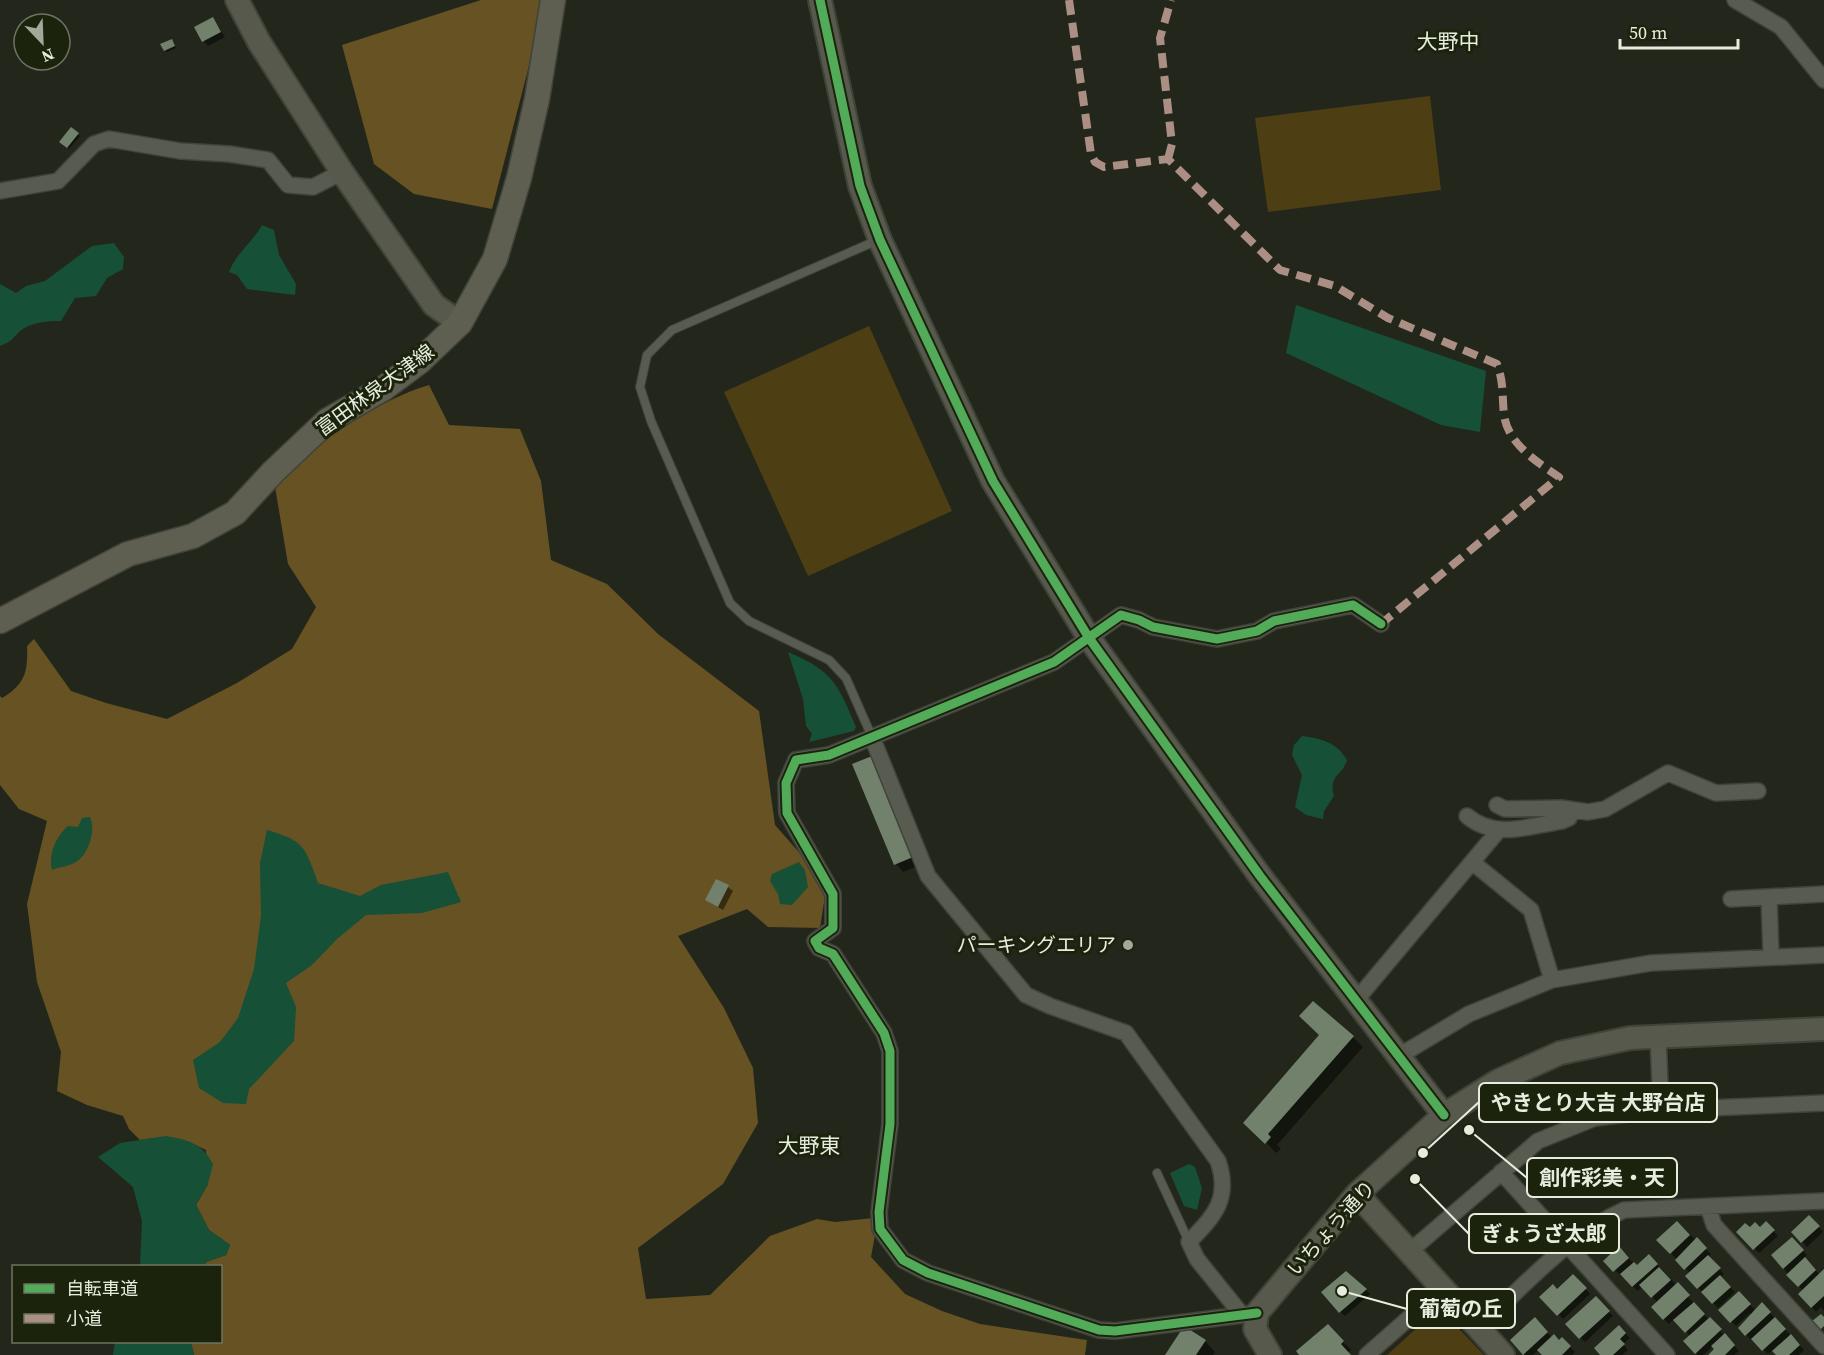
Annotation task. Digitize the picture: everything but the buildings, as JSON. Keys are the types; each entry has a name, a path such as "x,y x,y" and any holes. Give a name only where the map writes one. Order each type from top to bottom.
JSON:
{"main road":[{"name":"富田林泉大津線","path":"0,621 128,554 193,536 234,513 273,471 327,422 384,388 419,362 460,323 495,260 519,178 537,99 553,0"}],"street":[{"path":"237,0 260,42 342,172 434,304 460,323"},
{"path":"820,0 860,186 880,240 993,481 1089,638 1260,876 1357,999 1444,1115"},
{"path":"1735,0 1781,27 1824,80"},
{"path":"0,192 58,181 94,144 109,139 180,151 229,154 268,160 288,185 313,187 342,172"},
{"path":"1250,1313 1115,1331 1099,1330 928,1274 903,1260 880,1228 879,1212 890,1124 890,1051 884,1033 833,954 819,948 814,941 833,928 833,894 787,813 785,798 789,772 796,760 829,755 1054,662 1121,615 1153,627 1217,639 1257,631 1274,621 1353,605 1381,624"},
{"path":"872,737 928,876 1026,995 1126,1034 1218,1161 1223,1179 1222,1197 1214,1216 1189,1242 1197,1259 1250,1313 1255,1329 1270,1355"},
{"path":"1497,805 1505,808 1561,808 1571,812 1605,809 1668,773 1716,794 1758,791"},
{"path":"1467,816 1479,826 1498,831 1562,821 1569,818 1571,812"},
{"path":"1357,999 1498,831"},
{"path":"1472,862 1531,910 1552,980"},
{"path":"1731,898 1824,894"},
{"path":"1769,897 1771,956"},
{"path":"1399,1056 1469,1014 1552,980 1652,963 1824,955"},
{"name":"いちょう通り","path":"1250,1313 1357,1194 1444,1115 1498,1081 1560,1053 1630,1038 1824,1029"},
{"path":"1658,1035 1661,1110"},
{"path":"1409,1252 1538,1141 1595,1118 1661,1110 1824,1103"},
{"path":"1501,1172 1667,1355"},
{"path":"1357,1194 1503,1355"},
{"path":"1478,1328 1568,1246 1605,1219 1624,1210 1824,1201"},
{"path":"1708,1207 1714,1225 1824,1346"},
{"path":"1367,1355 1443,1288"}],"lane":[{"path":"872,737 846,678 829,660 749,621 730,603 651,421 640,387 647,355 672,330 880,240"},
{"path":"1157,1173 1189,1242"}],"shaded area":[{"path":"481,0 546,0 492,209 414,194 374,164 342,45"},
{"path":"1430,96 1441,190 1268,212 1255,118"},
{"path":"262,225 274,230 279,255 296,284 295,295 247,289 237,275 229,272"},
{"path":"114,243 124,257 123,269 107,278 96,296 75,298 61,321 28,326 9,342 0,346 0,284 16,293 26,286 45,281 92,246"},
{"path":"1296,305 1486,371 1480,432 1441,425 1286,353"},
{"path":"869,326 952,511 808,576 724,392"},
{"path":"429,385 449,425 520,429 541,481 551,560 607,584 658,634 759,711 775,825 804,858 825,896 820,928 768,927 747,909 678,936 724,1008 753,1068 758,1123 723,1184 638,1248 646,1299 710,1295 770,1236 817,1219 835,1222 874,1218 875,1235 871,1257 905,1294 942,1311 980,1324 1087,1340 1085,1355 194,1355 191,1343 222,1343 222,1265 204,1265 206,1262 226,1255 230,1245 209,1230 196,1205 208,1184 206,1150 174,1138 140,1140 129,1129 123,1116 87,1105 57,1091 61,1052 37,982 27,904 47,821 19,809 0,785 0,696 2,698 16,688 24,676 27,646 34,639 71,691 167,719 237,683 292,649 316,607 288,564 275,487 324,441 367,413"},
{"path":"788,652 815,666 832,680 850,712 856,727 854,731 809,742 812,734 806,726 803,699"},
{"path":"1302,736 1328,742 1347,760 1334,780 1334,796 1324,811 1323,819 1306,815 1295,807 1302,775 1292,755 1294,745"},
{"path":"90,817 92,835 85,853 74,863 52,870 52,852 60,835 68,826 78,827 82,818"},
{"path":"267,830 289,838 302,847 318,883 360,896 381,885 448,872 461,902 422,913 366,915 337,939 312,965 286,983 296,1007 294,1041 249,1089 246,1104 223,1103 199,1088 193,1060 220,1042 238,1018 254,969 261,916 260,863"},
{"path":"799,862 805,870 808,887 792,905 780,904 778,894 770,881 772,874"},
{"path":"166,1136 194,1144 204,1151 213,1164 208,1184 196,1205 209,1230 230,1245 226,1255 206,1262 204,1265 140,1265 142,1221 133,1187 98,1157 120,1143"},
{"path":"1189,1164 1195,1167 1202,1188 1197,1210 1184,1206 1170,1173"},
{"path":"1442,1311 1484,1355 1387,1355 1430,1316"},
{"path":"115,1343 191,1343 194,1355 113,1355"}],"marked path":[{"path":"1069,0 1091,154 1095,162 1104,167 1168,159 1280,270 1335,286 1388,318 1497,364 1502,383 1504,415 1511,435 1525,451 1559,477 1381,624"},
{"path":"1168,159 1172,144 1160,38 1171,0"}],"cycle path":[{"path":"820,0 860,186 880,240 993,481 1089,638 1260,876 1444,1115"},
{"path":"1257,1313 1115,1331 1099,1330 928,1273 903,1260 880,1229 879,1212 890,1124 890,1051 884,1033 833,954 819,948 815,941 833,928 833,894 787,813 786,783 796,760 829,755 1054,662 1121,615 1153,627 1217,639 1257,631 1274,621 1353,605 1381,624"}],"place":[{"name":"パーキングエリア","path":"1128,945"},
{"name":"創作彩美・天","path":"1469,1130"},
{"name":"やきとり大吉 大野台店","path":"1423,1153"},
{"name":"ぎょうざ太郎","path":"1415,1179"},
{"name":"葡萄の丘","path":"1342,1291"}],"district":[{"name":"大野中","path":"1448,41"},
{"name":"大野東","path":"809,1145"}]}
